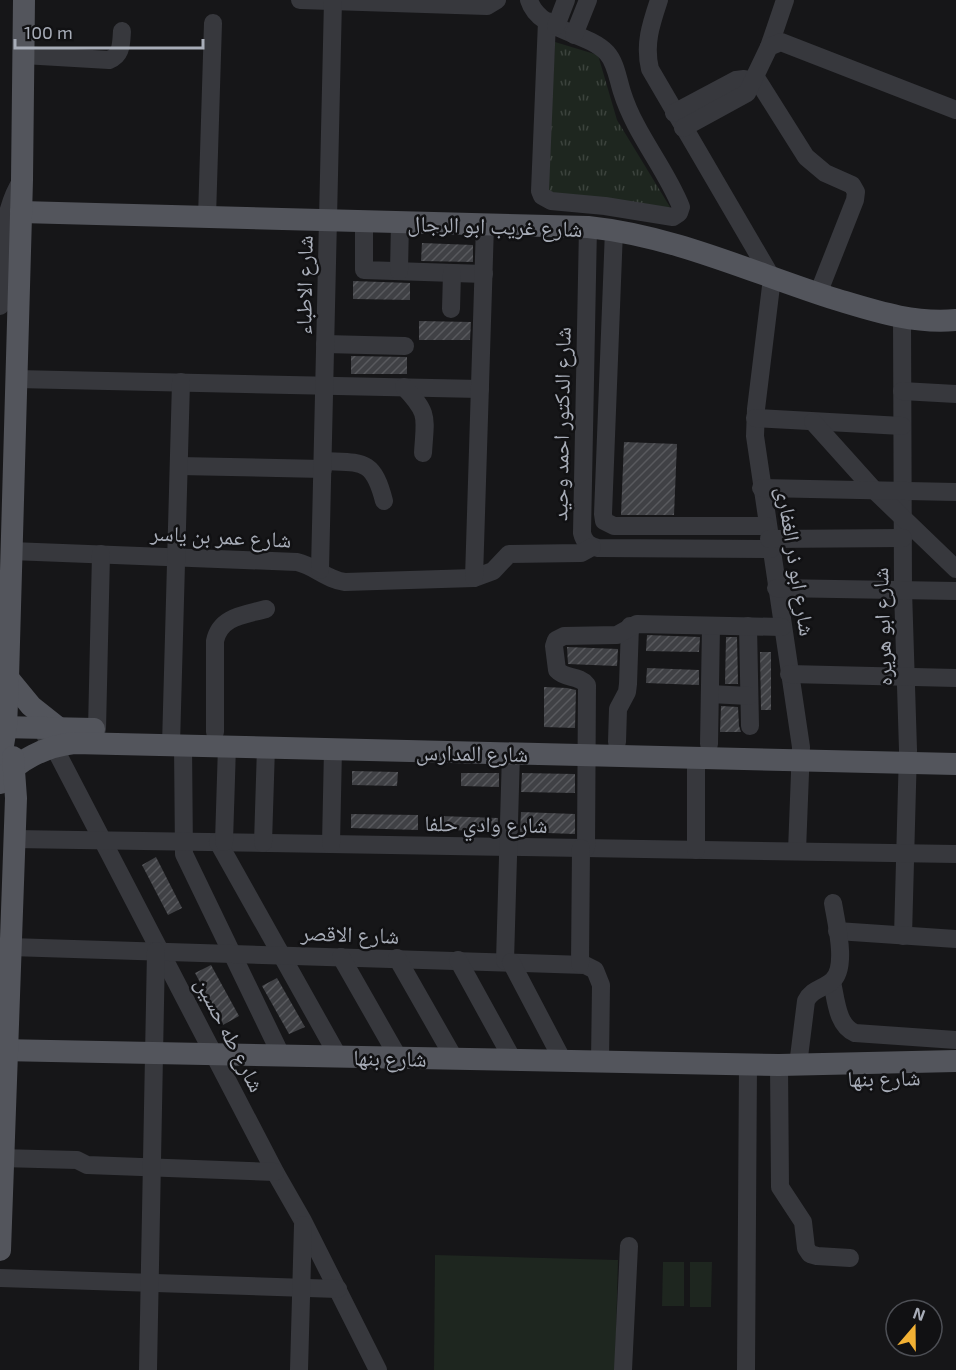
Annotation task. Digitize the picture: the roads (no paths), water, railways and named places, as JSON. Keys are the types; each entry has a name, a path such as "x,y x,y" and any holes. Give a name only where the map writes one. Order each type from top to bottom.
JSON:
{"main road":[{"path":"0,1250 3,1050 14,839 5,771 3,727 8,678 22,180 24,0"},
{"name":"شارع غريب ابو الرجال","path":"21,212 588,227 614,230 668,242 818,294 902,318 954,315"},
{"path":"8,678 57,738"},
{"name":"شارع المدارس","path":"3,727 32,728 74,743 221,739 908,756 956,751"},
{"name":"شارع المدارس","path":"5,771 57,738 97,729 175,740"},
{"name":"شارع المدارس","path":"221,739 266,747 333,749 511,753 588,748 617,742 703,751"},
{"name":"شارع المدارس","path":"908,756 956,764"},
{"name":"شارع بنها","path":"3,1050 786,1065 956,1061"},
{"name":"شارع بنها","path":"786,1065 792,1076 804,1078 956,1076"}],"street":[{"path":"300,0 487,6 497,0"},
{"name":"شارع الاطباء","path":"320,570 333,0"},
{"path":"529,0 535,13 551,23 600,48 613,62 628,109 681,207 679,213 673,217 605,206 551,201 542,196 540,191 551,23 566,0"},
{"path":"574,35 588,0"},
{"path":"659,0 647,36 647,58 654,79 772,278"},
{"path":"679,120 745,95 769,47 785,0"},
{"path":"207,217 213,23"},
{"path":"23,55 109,60 121,50 122,31"},
{"path":"769,47 777,42 789,44 956,110"},
{"path":"753,79 806,156 825,173 852,185 856,192 855,200 818,294"},
{"path":"0,306 3,214 10,196 22,180"},
{"path":"364,221 364,270 484,274"},
{"path":"399,271 400,222"},
{"path":"474,579 486,225"},
{"name":"شارع الدكتور احمد وحيد","path":"588,227 583,538 592,547 769,538"},
{"name":"شارع الدكتور احمد وحيد","path":"614,230 604,521 614,526 769,538"},
{"path":"451,309 452,273"},
{"name":"شارع ابو ذر الغفارى","path":"772,278 755,418 755,445 800,753 797,851"},
{"name":"شارع ابو هريره","path":"902,318 903,590 908,756 903,936"},
{"path":"325,344 405,346"},
{"path":"16,379 480,388"},
{"path":"181,382 176,557 175,740 183,842 186,858 281,1055"},
{"path":"404,387 423,410 425,417 423,453"},
{"path":"902,391 956,394"},
{"path":"755,418 902,426"},
{"path":"813,422 875,491 956,569"},
{"path":"178,466 359,463 366,466 378,478 384,501"},
{"path":"761,488 956,492"},
{"path":"769,538 903,538"},
{"name":"شارع عمر بن ياسر","path":"11,551 297,562 320,570 332,579 345,582 474,579 493,571 509,554 581,553 592,547"},
{"path":"97,729 101,554"},
{"path":"776,588 956,591"},
{"path":"266,609 231,619 218,630 215,641 221,739 221,842 280,955 338,1056"},
{"path":"600,1061 600,979 595,970 580,964 588,748 586,684 583,680 562,675 557,670 555,642 564,636 617,635 637,624 782,627"},
{"path":"617,742 618,709 627,692 628,684 630,626"},
{"path":"696,850 703,751 710,694 711,626"},
{"path":"748,626 750,726"},
{"path":"789,674 956,678"},
{"path":"710,694 749,696"},
{"name":"شارع طه حسين","path":"57,738 103,840 158,951 303,1221 378,1370"},
{"path":"263,843 266,747"},
{"path":"331,844 333,749"},
{"path":"511,753 508,961 563,1060"},
{"name":"شارع وادي حلفا","path":"14,839 956,854"},
{"path":"833,903 840,967 832,982 811,993 806,1001 786,1065 780,1187 803,1222 807,1251 817,1256 850,1258"},
{"path":"837,931 956,939"},
{"name":"شارع الاقصر","path":"10,947 580,964"},
{"path":"148,1370 158,951"},
{"path":"341,957 398,1057"},
{"path":"397,958 454,1058"},
{"path":"458,960 513,1060"},
{"path":"832,982 843,1025 848,1030 855,1033 956,1040"},
{"path":"746,1370 748,1064"},
{"path":"2,1163 78,1170 87,1165 275,1172"},
{"path":"299,1370 303,1221"},
{"path":"623,1370 628,1246"},
{"path":"0,1278 338,1288"}]}
